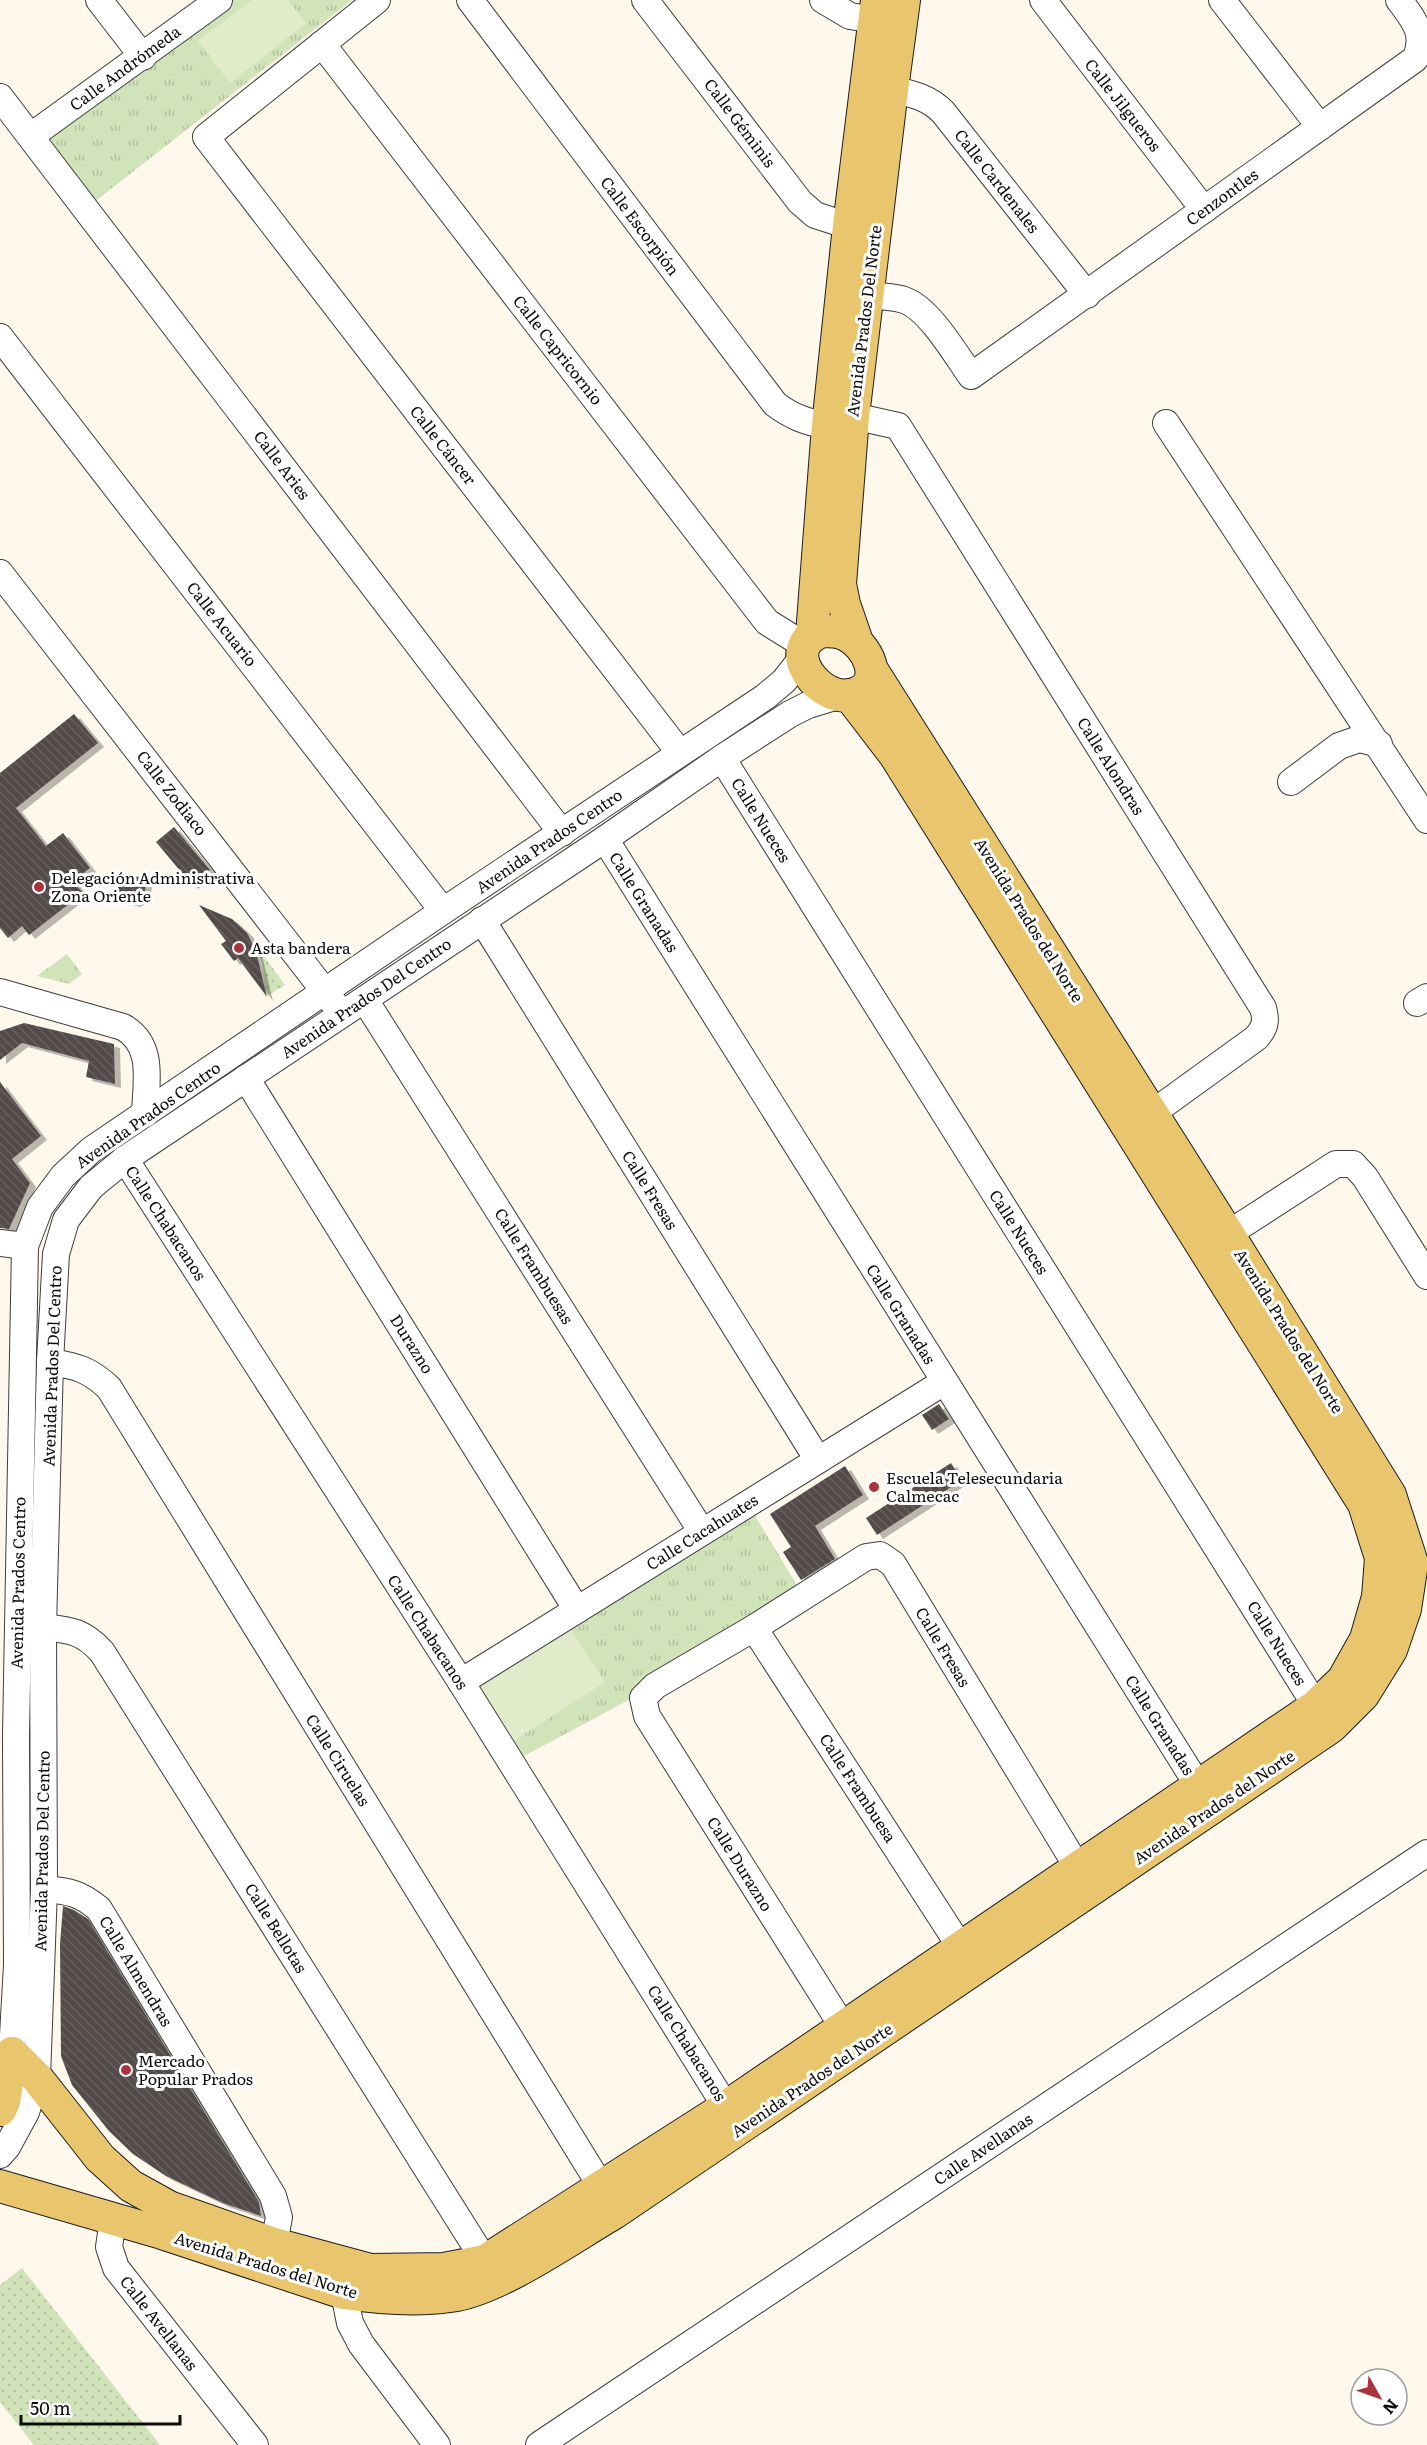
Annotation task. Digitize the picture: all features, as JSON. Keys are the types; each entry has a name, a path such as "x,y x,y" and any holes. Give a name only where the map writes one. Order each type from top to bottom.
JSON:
{"main road":[{"name":"Avenida Prados Del Norte","path":"855,295 849,226 890,11"},
{"name":"Avenida Prados Del Norte","path":"806,646 841,421 855,295 892,89 890,11"},
{"name":"Avenida Prados Del Norte","path":"841,421 840,584 857,642"},
{"path":"823,631 846,634 857,642 870,660 872,670 865,687 858,693 845,695 822,688 812,678 806,646 823,631"},
{"name":"Avenida Prados del Norte","path":"12,2053 37,2078 100,2158 165,2220 344,2293 374,2297 444,2269 485,2261 726,2107 843,2027 909,1998 961,1948 1316,1706 1343,1680 1366,1638 1378,1597 1381,1558 1377,1499 1228,1234 1175,1178 1151,1114 872,670"},
{"name":"Avenida Prados del Norte","path":"0,2186 113,2219 165,2220 274,2244 370,2270 408,2284 452,2296 496,2281 614,2213 909,1998 1331,1727 1363,1695 1390,1650 1419,1565 1175,1178 895,755 845,695"},
{"name":"Avenida Prados Centro","path":"0,2110 4,2102 12,2053"}],"street":[{"path":"99,0 143,57"},
{"name":"Calle Andrómeda","path":"31,136 219,0"},
{"path":"322,44 377,0"},
{"name":"Calle Escorpión","path":"471,0 775,404 789,415 809,423 841,421"},
{"name":"Calle Géminis","path":"645,0 800,202 815,214 849,226"},
{"path":"823,0 850,16 890,11"},
{"name":"Calle Jilgueros","path":"1043,0 1204,210"},
{"path":"1222,0 1320,127"},
{"name":"Cenzontles","path":"855,295 904,300 916,306 971,376 1415,59 1423,50 1424,38 1420,27 1399,0"},
{"name":"Calle Cáncer","path":"322,44 206,137 680,753"},
{"name":"Calle Capricornio","path":"322,44 767,622 806,646"},
{"name":"Calle Cardenales","path":"892,89 919,95 933,102 943,112 1087,295"},
{"name":"Calle Aries","path":"0,97 562,833"},
{"name":"Calle Acuario","path":"0,337 443,911"},
{"name":"Calle Alondras","path":"841,421 898,426 1263,1008 1266,1019 1264,1030 1256,1038 1151,1114"},
{"path":"1166,423 1427,820"},
{"name":"Calle Zodiaco","path":"0,573 342,1014"},
{"name":"Avenida Prados Centro","path":"12,2053 8,1965 10,1476 26,1246 40,1207 63,1176 91,1150 326,993 443,911 765,697 784,681 806,646"},
{"name":"Avenida Prados Del Centro","path":"0,2155 7,2147 26,2112 37,2078 44,1889 43,1627 50,1362 56,1254 66,1220 91,1187 125,1160 246,1078 790,714 808,705 845,695"},
{"path":"1291,782 1339,746 1359,739 1379,744"},
{"name":"Calle Nueces","path":"722,758 1316,1706"},
{"name":"Calle Granadas","path":"605,839 1199,1787"},
{"name":"Calle Fresas","path":"482,920 818,1460"},
{"path":"0,992 123,1027 135,1033 143,1044 146,1058 145,1114"},
{"name":"Calle Frambuesas","path":"365,1000 702,1532"},
{"name":"Durazno","path":"246,1078 577,1610"},
{"name":"Calle Chabacanos","path":"125,1160 461,1682 726,2107"},
{"path":"1228,1234 1336,1164 1353,1164 1365,1177 1427,1276"},
{"path":"0,1244 26,1246"},
{"name":"Calle Ciruelas","path":"50,1362 77,1366 94,1374 109,1388 602,2188"},
{"name":"Calle Cacahuates","path":"461,1682 944,1382"},
{"path":"10,1476 47,1477"},
{"name":"Calle Fresas","path":"643,1698 655,1686 754,1628 866,1557 880,1555 893,1564 1078,1868"},
{"name":"Calle Bellotas","path":"43,1627 71,1630 89,1638 102,1652 485,2261"},
{"name":"Calle Frambuesa","path":"754,1628 961,1948"},
{"name":"Calle Durazno","path":"643,1698 647,1716 843,2027"},
{"name":"Calle Avellanas","path":"539,2445 1427,1853"},
{"name":"Calle Almendras","path":"44,1889 67,1891 84,1897 99,1909 273,2196 279,2217 274,2244"},
{"name":"Calle Avellanas","path":"113,2219 110,2247 116,2268 255,2445"},
{"path":"344,2293 350,2323 361,2344 437,2445"}],"green space":[{"path":"225,0 352,0 93,203 44,139"},
{"path":"252,0 288,0 306,23 230,83 198,41"},
{"path":"258,948 285,985 265,997 263,968"},
{"path":"67,954 82,974 69,984 37,976"},
{"path":"748,1504 804,1597 655,1686 511,1763 461,1682"},
{"path":"566,1622 605,1682 509,1744 471,1685"},
{"path":"22,2268 160,2445 34,2445 0,2402 0,2285"}],"building":[{"path":"74,714 98,743 16,808 46,846 63,833 90,868 73,881 83,893 29,935 22,926 8,938 0,928 0,773"},
{"path":"174,827 210,870 192,885 156,842"},
{"path":"130,875 139,877 146,883 144,898 134,903 124,900 117,890 121,880"},
{"name":"Asta bandera","path":"199,905 232,919 247,933 256,951 267,997 238,958 234,961 221,944 226,941"},
{"path":"24,1023 114,1044 115,1084 86,1077 89,1061 22,1043 0,1060 0,1031"},
{"path":"0,1082 41,1136 12,1159 30,1183 9,1229 0,1228"},
{"path":"939,1404 949,1419 932,1430 922,1415"},
{"path":"951,1463 962,1480 877,1535 866,1518"},
{"path":"845,1466 863,1495 815,1526 835,1559 801,1580 783,1552 791,1547 770,1514"},
{"name":"Mercado Popular Prados","path":"63,1906 88,1919 259,2202 261,2216 223,2203 166,2176 133,2154 109,2131 72,2085 61,2056 60,1944"}],"place":[{"name":"Delegación Administrativa Zona Oriente","path":"39,887"},
{"name":"Asta bandera","path":"239,948"},
{"name":"Escuela Telesecundaria Calmecac","path":"874,1487"},
{"name":"Mercado Popular Prados","path":"126,2070"}]}
